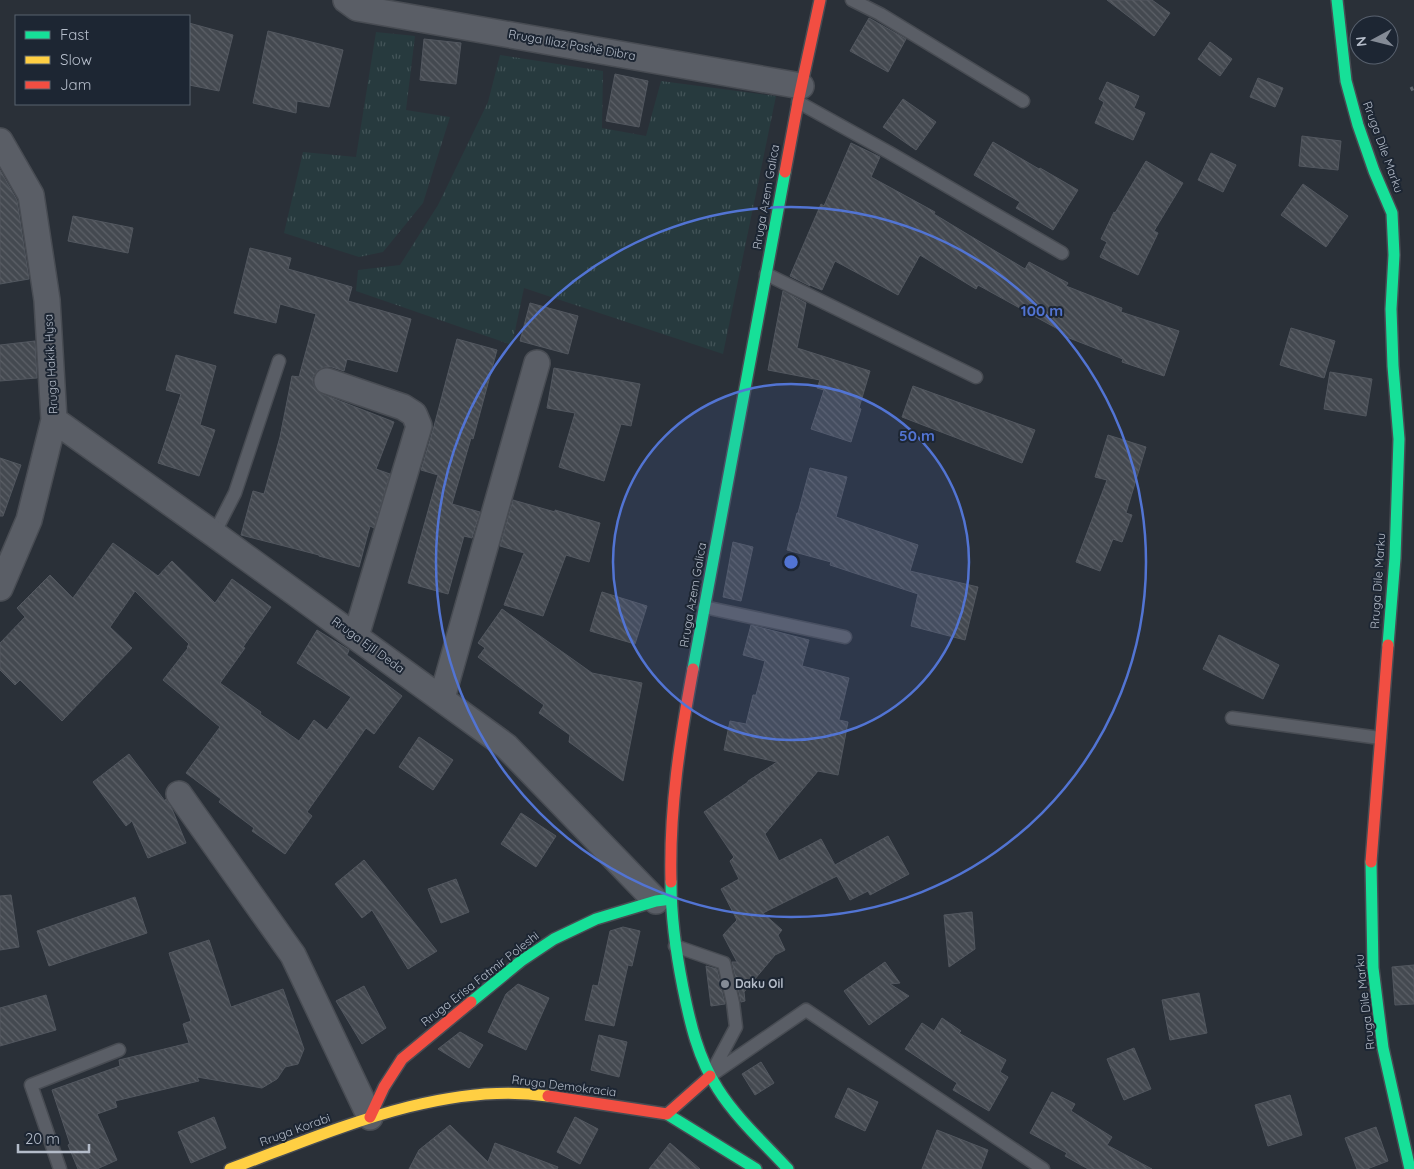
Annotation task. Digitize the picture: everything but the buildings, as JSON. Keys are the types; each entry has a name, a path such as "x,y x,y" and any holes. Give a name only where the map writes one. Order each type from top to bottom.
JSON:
{"street":[{"name":"Rruga Iliaz Pashë Dibra","path":"346,0 357,8 799,94"},
{"name":"Rruga Azem Galica","path":"788,1169 734,1110 710,1076 698,1049 691,1023 663,900 671,844 674,794 682,731 799,94 820,0"},
{"name":"Rruga Dile Marku","path":"1337,0 1346,80 1358,125 1392,213 1394,255 1390,309 1399,439 1395,558 1371,858 1372,968 1383,1048 1410,1169"},
{"name":"Rruga Hakik Hysa","path":"0,141 31,195 47,300 54,420 29,520 0,588"},
{"path":"442,698 537,363"},
{"path":"328,381 403,407 414,414 419,426 356,636"},
{"name":"Rruga Ejll Deda","path":"54,420 506,746 663,900"},
{"path":"179,794 293,955 370,1117"},
{"name":"Rruga Erisa Fatmir Poleshi","path":"370,1117 381,1090 390,1074 402,1059 521,961 554,938 596,919 663,900"},
{"path":"667,1114 710,1076"},
{"name":"Rruga Demokracia","path":"370,1117 415,1105 482,1093 529,1093 667,1114 756,1169"},
{"name":"Rruga Korabi","path":"230,1169 370,1117"}],"lane":[{"path":"852,0 880,14 1023,101"},
{"path":"799,94 890,153 1062,253"},
{"path":"766,274 976,376"},
{"path":"214,534 236,493 279,361"},
{"path":"704,608 845,637"},
{"path":"1232,718 1380,738"},
{"path":"675,946 724,964 733,1003 736,1027 710,1076"},
{"path":"710,1076 806,1010 1043,1169"},
{"path":"60,1169 31,1085 119,1050"}],"path":[{"path":"1411,87 1414,93"}],"green space":[{"path":"376,32 415,36 406,110 450,117 423,203 383,252 359,257 284,233 303,152 356,157"},
{"path":"500,55 603,71 602,128 646,136 661,81 776,96 723,354 524,288 512,345 356,291 358,270 400,265 438,205 488,102"}],"traffic: fast":[{"path":"1337,0 1346,81 1358,125 1374,171 1392,213 1394,255 1391,309 1393,366 1399,439 1395,558 1388,645"},
{"path":"693,669 785,172"},
{"path":"1371,862 1373,968 1383,1048 1410,1169"},
{"path":"671,882 678,962 689,1014 700,1053 711,1077 725,1100 742,1121 788,1169"},
{"path":"471,1002 521,961 554,939 596,919 656,901 671,899"},
{"path":"667,1114 756,1169"}],"traffic: slow":[{"path":"230,1169 346,1126 386,1113 427,1103 467,1096 508,1093 548,1096"}],"traffic: jam":[{"path":"785,172 820,0"},
{"path":"1371,862 1388,645"},
{"path":"671,882 672,828 676,775 693,669"},
{"path":"370,1117 384,1087 402,1059 471,1002"},
{"path":"548,1096 667,1114 710,1076"}],"place":[{"name":"Daku Oil","path":"725,984"}]}
